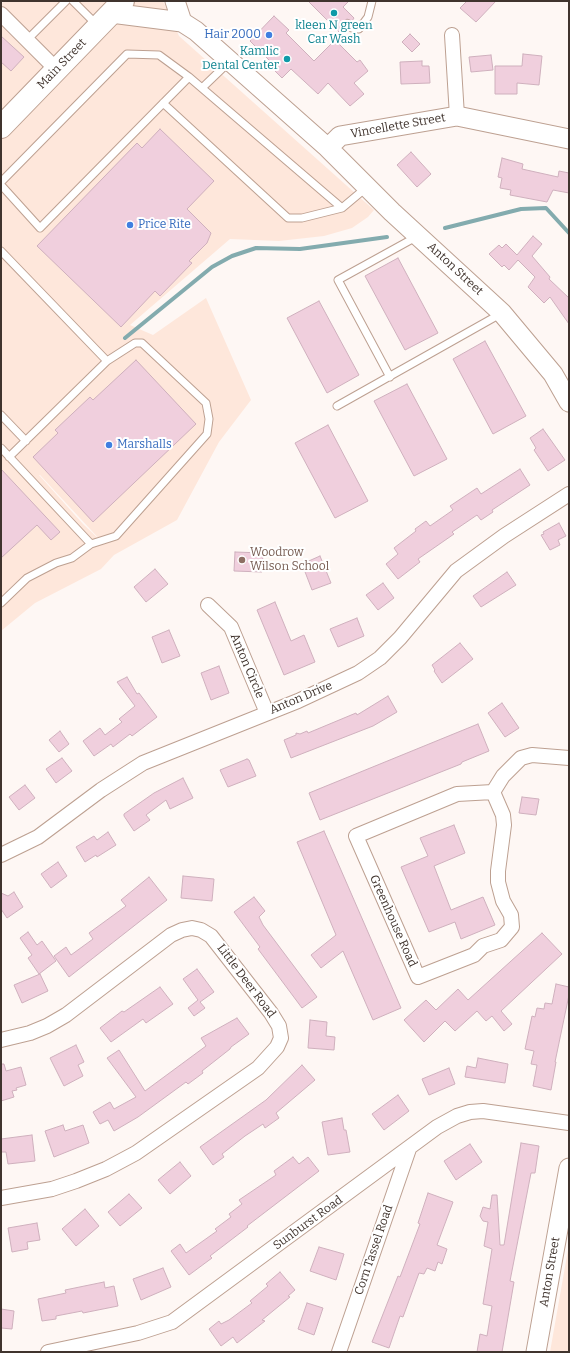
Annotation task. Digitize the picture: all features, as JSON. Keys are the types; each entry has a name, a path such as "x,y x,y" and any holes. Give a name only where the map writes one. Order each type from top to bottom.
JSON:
{"main road":[{"name":"Main Street","path":"1,127 111,14"}],"street":[{"path":"175,1 182,22"},
{"path":"1,14 57,70"},
{"path":"111,14 182,22 231,61 328,148"},
{"path":"452,35 457,116"},
{"name":"Vincellette Street","path":"328,148 340,136 457,116 569,139"},
{"name":"Anton Street","path":"328,148 392,212 502,313 553,374 569,402"},
{"name":"Anton Drive","path":"1,855 38,836 101,790 143,764 328,688 358,673 380,658 400,638 456,571 504,536 569,494"},
{"name":"Anton Circle","path":"208,605 231,627 267,713"},
{"path":"493,792 503,776 521,758 532,755 569,758"},
{"name":"Greenhouse Road","path":"493,792 504,815 498,882 503,901 511,915 512,927 501,940 483,946 474,956 418,977 356,836 456,794 493,792"},
{"name":"Little Deer Road","path":"1,1040 36,1030 66,1015 171,935 182,930 192,928 201,930 211,936 271,1013 279,1026 281,1038 273,1052 258,1068 136,1153 106,1169 76,1181 52,1189 1,1198"},
{"name":"Sunburst Road","path":"48,1352 138,1333 172,1322 447,1120 470,1112 483,1111 569,1123"},
{"name":"Corn Tassel Road","path":"340,1352 409,1149"},
{"name":"Anton Street","path":"536,1352 569,1168"}],"lane":[{"path":"27,40 66,1"},
{"path":"73,1 111,14"},
{"path":"348,24 352,28 359,30 368,17 372,2"},
{"path":"189,77 40,228 1,183 127,54 159,55 189,77 342,208"},
{"path":"202,88 231,61"},
{"path":"163,103 288,218 302,218 342,208 367,186"},
{"path":"390,377 338,280 419,236"},
{"path":"2,255 107,361"},
{"path":"337,406 502,313"},
{"path":"1,603 27,578 56,563 72,558 90,544 116,536 207,434 209,419 206,403 142,343 135,342 107,361 9,458"},
{"path":"1,415 26,441"},
{"path":"1,448 90,544"}],"shaded area":[{"path":"4,1 163,1 179,36 374,210 368,217 352,228 324,236 279,241 230,239 130,325 153,335 206,298 251,400 219,442 177,520 114,555 101,569 35,603 1,631 1,4","holes":["40,475 103,543 83,524"]},
{"path":"569,1244 569,1352 550,1352"}],"building":[{"name":"kleen N green Car Wash","path":"308,1 349,1 343,7 354,18 352,21 347,19 344,21 343,25 345,28 340,33"},
{"path":"467,1 496,1 476,22 460,8"},
{"path":"274,16 289,30 286,33 314,61 335,40 357,62 360,60 368,71 354,83 364,94 350,106 328,83 318,94 291,69 282,78 268,64 271,62 250,41"},
{"path":"410,34 420,44 412,52 402,42"},
{"path":"1,36 24,57 11,71 1,62"},
{"path":"523,54 542,56 539,85 517,83 517,94 495,94 495,66 522,66"},
{"path":"491,55 493,70 471,72 469,57"},
{"path":"422,61 422,66 429,66 430,83 401,84 400,62"},
{"name":"Price Rite","path":"160,129 214,181 187,209 211,233 207,243 189,261 192,263 160,296 155,291 121,327 37,246 137,143 142,148"},
{"path":"411,152 431,174 417,187 397,165"},
{"path":"502,158 523,164 522,169 558,177 559,171 569,173 569,193 553,190 547,202 510,195 511,190 500,188 502,178 498,177"},
{"path":"533,236 542,244 532,256 550,277 549,279 569,298 569,324 550,297 544,303 528,287 535,277 518,260 509,270 504,265 502,267 489,254 499,245 502,248 506,244 517,255"},
{"path":"398,258 438,333 405,350 365,276"},
{"path":"319,301 359,375 327,393 287,318"},
{"path":"485,341 526,416 493,434 453,359"},
{"name":"Marshalls","path":"136,360 196,424 93,522 33,457 58,433 55,430 90,397 93,400"},
{"path":"407,384 447,459 414,476 374,401"},
{"path":"328,425 368,501 335,518 295,443"},
{"path":"543,429 565,460 548,471 534,450 536,448 530,438"},
{"path":"1,469 60,532 51,540 37,525 1,558"},
{"path":"520,469 530,485 492,510 493,512 481,520 477,515 452,532 454,534 418,559 420,562 398,579 386,564 398,554 394,548 416,531 415,529 426,521 430,526 453,510 450,506 477,488 481,494"},
{"path":"559,523 566,536 558,540 560,545 550,550 541,535 544,534 543,532"},
{"path":"235,552 263,553 262,572 234,571"},
{"path":"320,556 331,583 312,590 302,564"},
{"path":"155,569 168,584 146,602 134,587"},
{"path":"507,572 516,585 481,607 473,596"},
{"path":"383,583 394,598 378,610 366,595"},
{"path":"275,602 291,641 304,635 315,662 284,675 257,610"},
{"path":"357,618 364,636 338,647 330,629"},
{"path":"169,630 180,656 162,663 152,637"},
{"path":"460,643 473,659 442,683 432,665"},
{"path":"219,666 229,693 211,700 201,673"},
{"path":"127,677 137,694 139,693 157,717 132,736 130,734 113,747 111,744 94,756 83,741 100,728 105,735 122,722 119,719 135,706 117,682"},
{"path":"388,696 397,712 373,726 291,758 284,740 296,735 296,733 300,734 307,731 308,733 356,713 357,715"},
{"path":"502,703 519,728 505,737 488,713"},
{"path":"478,724 489,751 462,762 461,764 320,820 309,793"},
{"path":"60,731 69,744 59,752 49,740"},
{"path":"62,758 72,771 56,783 46,769"},
{"path":"247,759 249,760 256,776 228,787 220,770"},
{"path":"183,778 193,798 170,809 166,800 146,815 150,820 134,831 124,814 154,793"},
{"path":"25,785 35,798 19,810 9,797"},
{"path":"522,797 539,799 536,815 519,813"},
{"path":"454,825 465,853 434,866 451,910 483,897 495,925 461,939 455,922 429,932 401,867 428,856 420,838"},
{"path":"324,831 401,1008 373,1020 343,951 321,968 311,955 336,935 297,842"},
{"path":"108,832 116,845 97,857 96,855 85,862 76,847 94,836 97,840"},
{"path":"58,862 67,876 51,888 41,874"},
{"path":"183,876 214,879 212,901 181,898"},
{"path":"149,877 167,900 69,977 54,956 66,947 71,955 93,939 89,933 126,906 121,900"},
{"path":"14,892 23,907 7,918 1,909 1,893 8,896"},
{"path":"254,897 265,911 259,917 263,925 317,997 302,1008 258,949 260,947 234,912"},
{"path":"28,932 37,945 42,941 56,961 39,974 28,958 32,955 20,938"},
{"path":"542,933 562,954 501,1011 512,1024 504,1031 492,1016 486,1021 477,1011 455,1031 445,1021 424,1042 404,1020 426,1000 436,1010 458,989 468,1000"},
{"path":"197,969 214,992 200,1002 205,1008 194,1016 188,1008 198,1000 183,979"},
{"path":"40,974 48,991 22,1003 14,985"},
{"path":"556,984 569,987 569,995 555,1062 551,1090 533,1086 537,1065 531,1064 534,1051 525,1049 532,1016 535,1017 537,1008 544,1009 545,1003 552,1004"},
{"path":"160,987 173,1004 146,1023 143,1019 111,1042 100,1028 122,1011 124,1012"},
{"path":"237,1018 249,1034 202,1071 203,1073 188,1084 186,1082 138,1117 114,1131 108,1120 100,1124 93,1112 110,1102 114,1109 136,1097 107,1058 119,1050 145,1091 206,1046 201,1038"},
{"path":"310,1020 327,1022 326,1036 335,1037 334,1050 308,1048"},
{"path":"76,1045 84,1062 78,1065 83,1076 64,1086 50,1058"},
{"path":"478,1058 508,1064 505,1083 465,1077 467,1066 476,1068"},
{"path":"1,1064 4,1064 6,1071 21,1067 26,1085 12,1091 14,1097 1,1101"},
{"path":"302,1065 315,1080 276,1113 279,1118 265,1128 263,1124 245,1136 222,1154 224,1157 213,1165 200,1147 266,1100"},
{"path":"449,1068 455,1084 429,1095 422,1079"},
{"path":"398,1095 409,1111 384,1130 372,1114"},
{"path":"342,1118 350,1152 328,1155 322,1122"},
{"path":"63,1125 65,1131 83,1125 89,1143 54,1157 45,1131"},
{"path":"32,1135 35,1161 8,1164 6,1152 1,1152 1,1139"},
{"path":"521,1143 539,1146 535,1173 531,1173 510,1281 514,1282 502,1352 477,1352 480,1334 487,1336 492,1306 483,1304 492,1249 484,1246 488,1222 483,1221 480,1216 483,1207 490,1209 492,1195 497,1195 500,1245 504,1245"},
{"path":"470,1144 482,1162 456,1180 444,1161"},
{"path":"293,1157 299,1164 308,1157 319,1171 247,1226 248,1227 210,1256 212,1258 189,1275 171,1251 180,1244 186,1253 217,1231 215,1229 231,1217 229,1214 242,1204 239,1200 276,1175 274,1171"},
{"path":"180,1162 191,1176 170,1194 158,1180"},
{"path":"428,1193 453,1202 437,1245 447,1249 442,1264 438,1262 435,1271 427,1268 424,1274 419,1273 403,1317 400,1316 389,1348 372,1342 398,1276 400,1277 420,1224 418,1223"},
{"path":"129,1194 142,1208 120,1226 108,1212"},
{"path":"85,1209 99,1226 76,1246 62,1229"},
{"path":"37,1223 40,1240 27,1242 28,1249 12,1252 8,1228"},
{"path":"319,1247 344,1254 336,1280 310,1271"},
{"path":"163,1268 171,1287 141,1300 133,1279"},
{"path":"280,1272 295,1290 288,1296 290,1297 262,1320 265,1321 237,1343 233,1337 221,1346 209,1329 219,1321 221,1324 229,1320 252,1303 250,1301 268,1286 266,1284"},
{"path":"104,1282 105,1288 114,1286 118,1306 83,1313 82,1311 56,1316 56,1319 42,1321 38,1299 66,1293 65,1290"},
{"path":"307,1303 323,1308 314,1335 298,1329"},
{"path":"1,1309 14,1311 12,1329 1,1328"}],"waterway":[{"path":"445,228 521,209 546,208 569,233"},
{"path":"125,338 212,267 232,256 256,248 300,249 387,237"}],"place":[{"name":"kleen N green Car Wash","path":"334,13"},
{"name":"Hair 2000","path":"269,35"},
{"name":"Kamlic Dental Center","path":"287,59"},
{"name":"Price Rite","path":"130,225"},
{"name":"Marshalls","path":"109,445"},
{"name":"Woodrow Wilson School","path":"242,560"}]}
